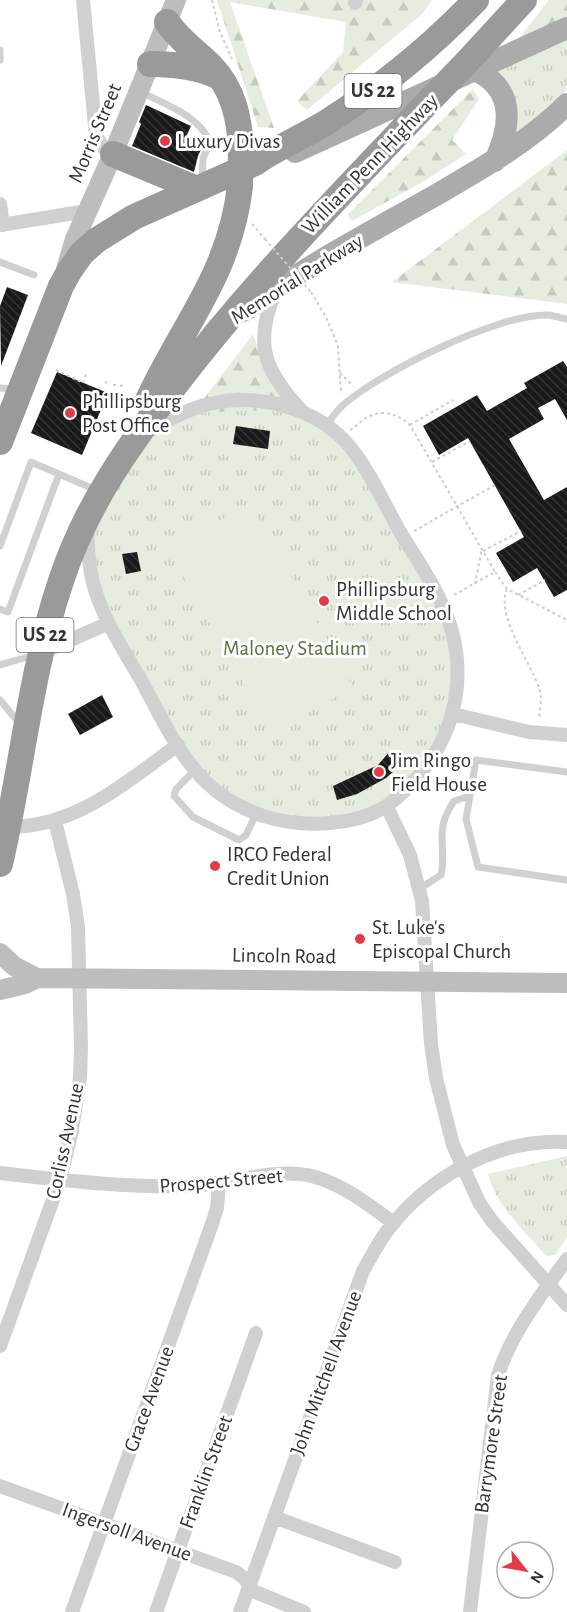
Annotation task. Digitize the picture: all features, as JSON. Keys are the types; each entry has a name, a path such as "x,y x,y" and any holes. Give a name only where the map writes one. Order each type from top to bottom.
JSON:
{"highway":[{"name":"William Penn Highway","path":"248,157 272,151 325,123 377,88 428,47 476,0"},
{"name":"William Penn Highway","path":"218,329 306,230 431,99 471,67 524,0"},
{"path":"172,11 179,38 208,63 227,72"},
{"path":"150,64 179,65 227,72"},
{"path":"135,437 147,400 218,270 233,227 248,157 227,72"},
{"path":"113,154 199,188"},
{"name":"US 22","path":"0,442 10,389 75,262 97,240 134,217 199,188 248,157"},
{"name":"Memorial Parkway","path":"0,864 42,653 61,579 100,492 135,437 218,329"}],"main road":[{"name":"Morris Street","path":"61,286 75,239 172,11"},
{"path":"248,157 278,159 471,67 567,28"},
{"path":"471,67 494,81 502,93 507,108 506,132 495,160"},
{"name":"Memorial Parkway","path":"218,329 278,286 495,160 540,128 567,104"},
{"path":"0,953 14,966 37,978"},
{"name":"Lincoln Road","path":"0,990 25,984 37,978 78,977 567,983"}],"street":[{"path":"83,0 96,136 103,147 113,154"},
{"path":"0,204 2,225 87,211"},
{"path":"278,286 265,319 263,337 265,355 278,383 301,410"},
{"path":"87,519 92,580 109,623 178,745 195,770 224,797 256,814 290,823 323,824 370,816 387,807 412,783 436,752 445,736 458,693 457,652 441,602 368,474 352,449 340,436 301,410 272,403 247,401 210,404 173,417 135,437"},
{"path":"42,653 109,623"},
{"path":"453,714 509,728 567,735"},
{"path":"8,827 41,825 96,802 178,745"},
{"path":"387,807 404,838 419,888 436,1078 453,1144 480,1204 492,1221 567,1305"},
{"name":"Corliss Avenue","path":"0,1346 60,1180 72,1130 80,1078 76,911 55,821"},
{"name":"John Mitchell Avenue","path":"240,1612 363,1270 387,1232 420,1196 462,1167 485,1155 532,1143 567,1142"},
{"name":"Prospect Street","path":"0,1173 148,1187 219,1184 303,1174 335,1185 394,1223"},
{"name":"Grace Avenue","path":"72,1612 212,1224 217,1208 219,1184"},
{"name":"Barrymore Street","path":"470,1612 498,1375 506,1353 522,1325 567,1259"},
{"name":"Franklin Street","path":"156,1612 256,1333"},
{"name":"Ingersoll Avenue","path":"0,1486 236,1572 260,1595 304,1612"},
{"path":"274,1517 395,1562"}],"lane":[{"path":"0,50 0,60"},
{"path":"139,91 189,117 208,137 210,143 203,158 199,188"},
{"path":"0,262 34,275"},
{"path":"326,425 341,407 360,393 410,363 456,341 502,323 549,315 567,319"},
{"path":"0,546 31,462 100,492"},
{"path":"0,609 8,612 59,474"},
{"path":"0,665 42,653"},
{"path":"0,700 12,712 25,734"},
{"path":"567,772 476,760 466,819 478,867 567,880"},
{"path":"195,770 176,789 174,796 193,817 239,840 246,835 256,814"},
{"path":"419,888 441,875 444,818 454,801 470,796"}],"path":[{"path":"212,0 227,72"},
{"path":"265,239 311,292 335,336 340,356 341,407"},
{"path":"56,370 83,383 86,374"},
{"path":"340,373 360,393"},
{"path":"410,425 453,400"},
{"path":"340,436 355,428 366,418 382,413 398,415 410,425 507,589 567,620"},
{"path":"432,462 470,441"},
{"path":"404,537 495,485"},
{"path":"482,550 521,531"},
{"path":"475,584 482,550"},
{"path":"441,602 495,572"},
{"path":"518,595 544,580"},
{"path":"507,589 504,596 508,619 541,693 538,733"}],"green space":[{"path":"217,0 432,0 422,14 307,110 297,101 343,52 346,22 230,2 274,128 258,127"},
{"path":"549,0 567,0 567,19 520,37"},
{"path":"567,35 567,90 516,135 494,68"},
{"path":"473,89 479,99 452,140 466,154 426,180 352,221 347,215"},
{"path":"567,150 567,304 392,282"},
{"path":"253,334 266,369 292,409 193,413"},
{"name":"Maloney Stadium","path":"272,403 340,436 428,578 458,672 436,752 370,816 273,820 205,781 109,623 88,547 123,454 187,411"},
{"path":"250,503 353,687 272,733 168,550"},
{"path":"567,1156 567,1237 555,1255 546,1256 504,1207 497,1197 488,1174"}],"building":[{"name":"Luxury Divas","path":"146,105 191,126 186,137 203,145 194,172 132,146"},
{"path":"7,287 28,295 1,366 0,306"},
{"path":"563,361 567,367 567,420 555,399 538,408 544,419 509,439 544,500 567,487 567,590 554,597 537,568 513,582 496,553 524,537 468,438 439,455 423,426 477,395 487,411 527,388 524,383"},
{"name":"Phillipsburg Post Office","path":"57,372 108,393 82,455 31,433"},
{"path":"236,426 270,431 268,449 233,444"},
{"path":"137,552 141,571 126,574 122,554"},
{"path":"102,695 113,717 80,735 68,714"},
{"name":"Jim Ringo Field House","path":"390,751 403,763 386,778 357,794 337,800 333,786 378,765"}],"place":[{"name":"Luxury Divas","path":"165,141"},
{"name":"Phillipsburg Post Office","path":"70,413"},
{"name":"Phillipsburg Middle School","path":"324,601"},
{"name":"Jim Ringo Field House","path":"379,772"},
{"name":"IRCO Federal Credit Union","path":"215,866"},
{"name":"St. Luke's Episcopal Church","path":"360,939"}]}
